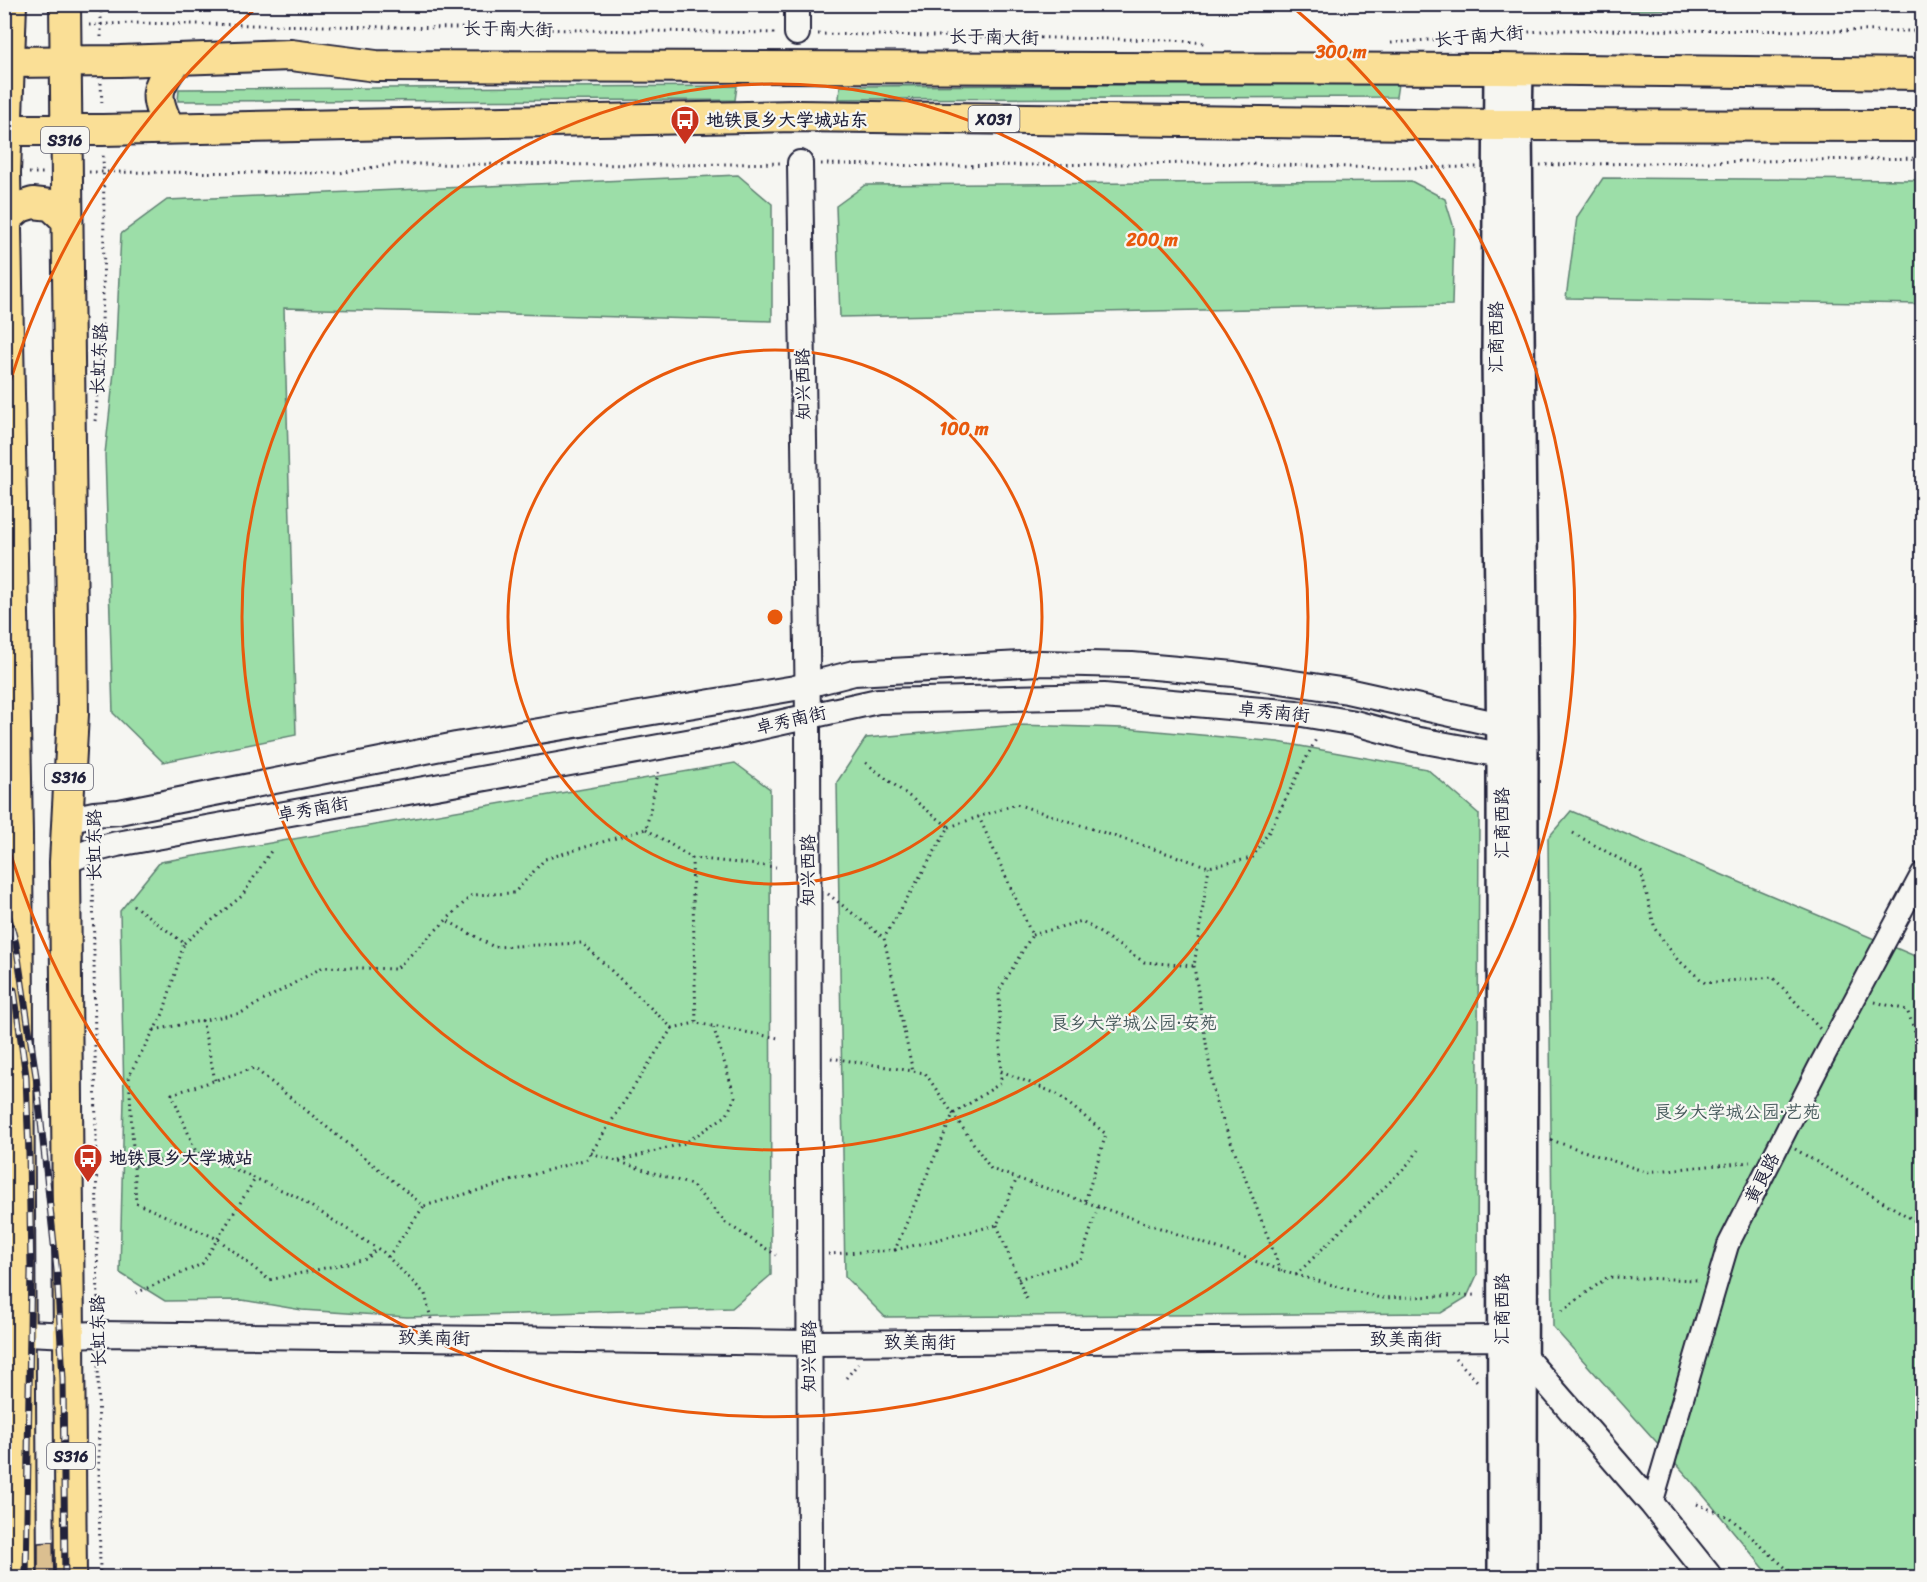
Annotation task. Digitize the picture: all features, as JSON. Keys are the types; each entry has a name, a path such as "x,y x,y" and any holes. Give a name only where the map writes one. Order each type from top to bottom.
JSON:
{"main road":[{"name":"S316","path":"11,4 7,62 5,173 11,835 12,1333 21,1578"},
{"name":"长虹东路","path":"65,15 73,726 65,862 84,1335 71,1578"},
{"name":"长于南大街","path":"7,62 101,62 291,56 376,66 1508,69 1923,74"},
{"path":"169,128 158,105 158,88 177,59"},
{"name":"汇商西路","path":"1502,1578 1512,1346 1512,730 1496,358 1507,166 1508,69"},
{"name":"X031","path":"6,130 798,116 1923,126"},
{"path":"6,219 20,207 33,203 51,206 66,219"},
{"name":"汇商西路","path":"1512,1346 1523,1578"}],"street":[{"path":"798,4 798,33"},
{"name":"知兴西路","path":"800,163 808,717 810,1578"},
{"name":"卓秀南街","path":"66,820 131,810 456,745 795,688 854,673 1041,663 1132,665 1234,674 1347,691 1512,730"},
{"name":"卓秀南街","path":"65,862 93,850 117,844 715,737 878,701 1104,696 1296,713 1355,723 1413,740 1512,759"},
{"name":"黄良路","path":"1652,1504 1728,1245 1856,996 1923,873"},
{"name":"致美南街","path":"12,1333 808,1343 1512,1346"},
{"path":"1512,1346 1652,1504 1711,1578"}],"path":[{"name":"长虹东路","path":"95,424 100,367 103,172 101,4"},
{"name":"长于南大街","path":"65,15 102,24 798,33 1162,40 1213,44"},
{"name":"长于南大街","path":"1387,44 1554,30 1923,31"},
{"path":"5,173 339,172 394,164 800,163 955,166 1209,163 1384,168 1923,158"},
{"path":"884,938 949,827 1016,804 1209,867 1252,858 1270,830 1317,737"},
{"path":"866,763 949,827"},
{"path":"646,829 659,769"},
{"path":"979,817 1032,935"},
{"path":"154,1030 241,1013 323,967 396,969 472,895 514,893 545,859 646,829 692,858 776,867"},
{"path":"1573,833 1641,871 1655,929 1677,959 1705,983 1773,977 1832,1042"},
{"name":"长虹东路","path":"93,850 84,1335 100,1578"},
{"path":"271,852 242,896 184,943 162,1014 129,1075 136,1203 218,1239 269,1280 367,1259 377,1248"},
{"path":"692,858 696,1023"},
{"path":"1209,867 1194,966 1215,1100 1281,1270"},
{"path":"824,891 884,938 913,1072"},
{"path":"133,904 184,943"},
{"path":"446,920 494,947 582,943 672,1028"},
{"path":"896,1250 953,1114 1000,1083 999,991 1032,935 1082,921 1144,962 1194,966"},
{"path":"1856,996 1907,1010 1923,1050"},
{"path":"202,1020 215,1081"},
{"path":"388,1257 424,1206 587,1159 672,1028 696,1023 778,1038"},
{"path":"617,1161 685,1143 727,1115 735,1097 713,1026"},
{"path":"831,1058 925,1073 991,1169 1296,1275 1380,1298 1478,1295"},
{"path":"196,1152 172,1094 254,1068 424,1206"},
{"path":"1000,1071 1057,1094 1106,1134 1085,1202"},
{"path":"1551,1140 1646,1172 1771,1161"},
{"path":"1781,1140 1922,1224"},
{"path":"1296,1275 1412,1160 1418,1150"},
{"path":"135,1166 196,1152 295,1196 388,1257 424,1294 432,1322"},
{"path":"591,1153 692,1185 726,1222 776,1255"},
{"path":"1017,1178 997,1226 1027,1301"},
{"path":"136,1293 202,1264 255,1179"},
{"path":"1018,1279 1081,1260 1098,1206"},
{"path":"826,1254 896,1250 997,1226"},
{"path":"1562,1311 1608,1277 1718,1280"},
{"path":"1451,1354 1486,1390"},
{"path":"846,1378 863,1358"},
{"path":"1697,1504 1729,1517 1797,1578"}],"green space":[{"path":"1577,5 1893,5 1587,11"},
{"path":"1398,84 1396,97 839,99 840,86"},
{"path":"737,86 735,100 178,101 179,89"},
{"path":"738,175 772,204 772,321 284,308 296,735 163,762 113,713 105,454 115,363 121,234 167,200"},
{"path":"1603,178 1922,180 1922,304 1566,298 1577,217"},
{"path":"1411,181 1445,199 1454,228 1452,305 840,317 836,206 865,185"},
{"name":"良乡大学城公园·安苑","path":"1017,725 1124,728 1278,742 1427,769 1479,814 1477,1275 1467,1297 1441,1313 885,1317 845,1277 837,782 866,738"},
{"path":"735,763 770,789 771,1275 732,1308 407,1317 302,1310 242,1300 165,1301 120,1273 124,1098 120,911 160,862"},
{"name":"良乡大学城公园·艺苑","path":"1571,811 1922,959 1922,1577 1771,1577 1689,1478 1553,1327 1548,838"}],"building":[{"path":"53,1542 54,1578 38,1578 38,1543"}],"railway":[{"path":"4,899 16,944 36,1076 57,1272 63,1379 65,1578"},
{"path":"14,990 26,1076 29,1154 31,1267 26,1578"}],"place":[{"name":"地铁良乡大学城站东","path":"685,146"},
{"name":"地铁良乡大学城站","path":"88,1184"}]}
